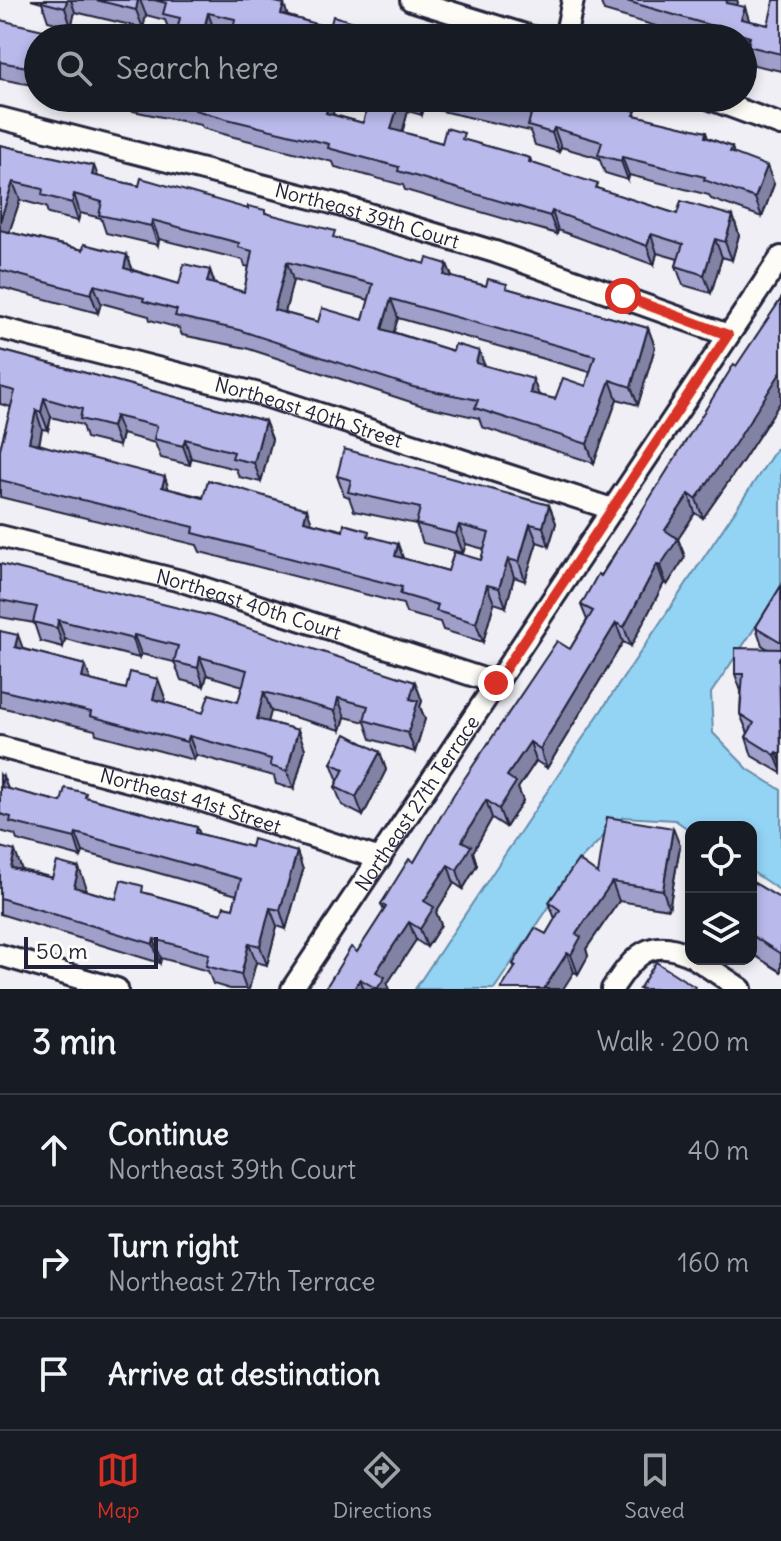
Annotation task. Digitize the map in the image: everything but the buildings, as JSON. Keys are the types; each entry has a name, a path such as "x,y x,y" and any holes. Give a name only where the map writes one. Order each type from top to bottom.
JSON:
{"street":[{"path":"411,0 489,24"},
{"path":"568,24 573,0"},
{"path":"746,112 781,125"},
{"name":"Northeast 39th Court","path":"0,118 347,207 495,252 728,335"},
{"name":"Northeast 27th Terrace","path":"292,989 781,257"},
{"name":"Northeast 40th Street","path":"0,328 259,394 551,486 612,509"},
{"name":"Northeast 40th Court","path":"0,536 185,582 496,683"},
{"name":"Northeast 41st Street","path":"0,747 200,800 380,859"},
{"path":"612,989 629,964 643,952 659,946 685,954"},
{"path":"0,955 117,989"},
{"path":"705,965 741,989"}],"water":[{"path":"781,442 781,589 711,693 713,733 748,769 781,790 781,891 757,875 757,821 685,821 685,827 675,820 623,817 582,858 494,989 415,989"}],"route":[{"path":"496,683 728,335 623,296"}]}
